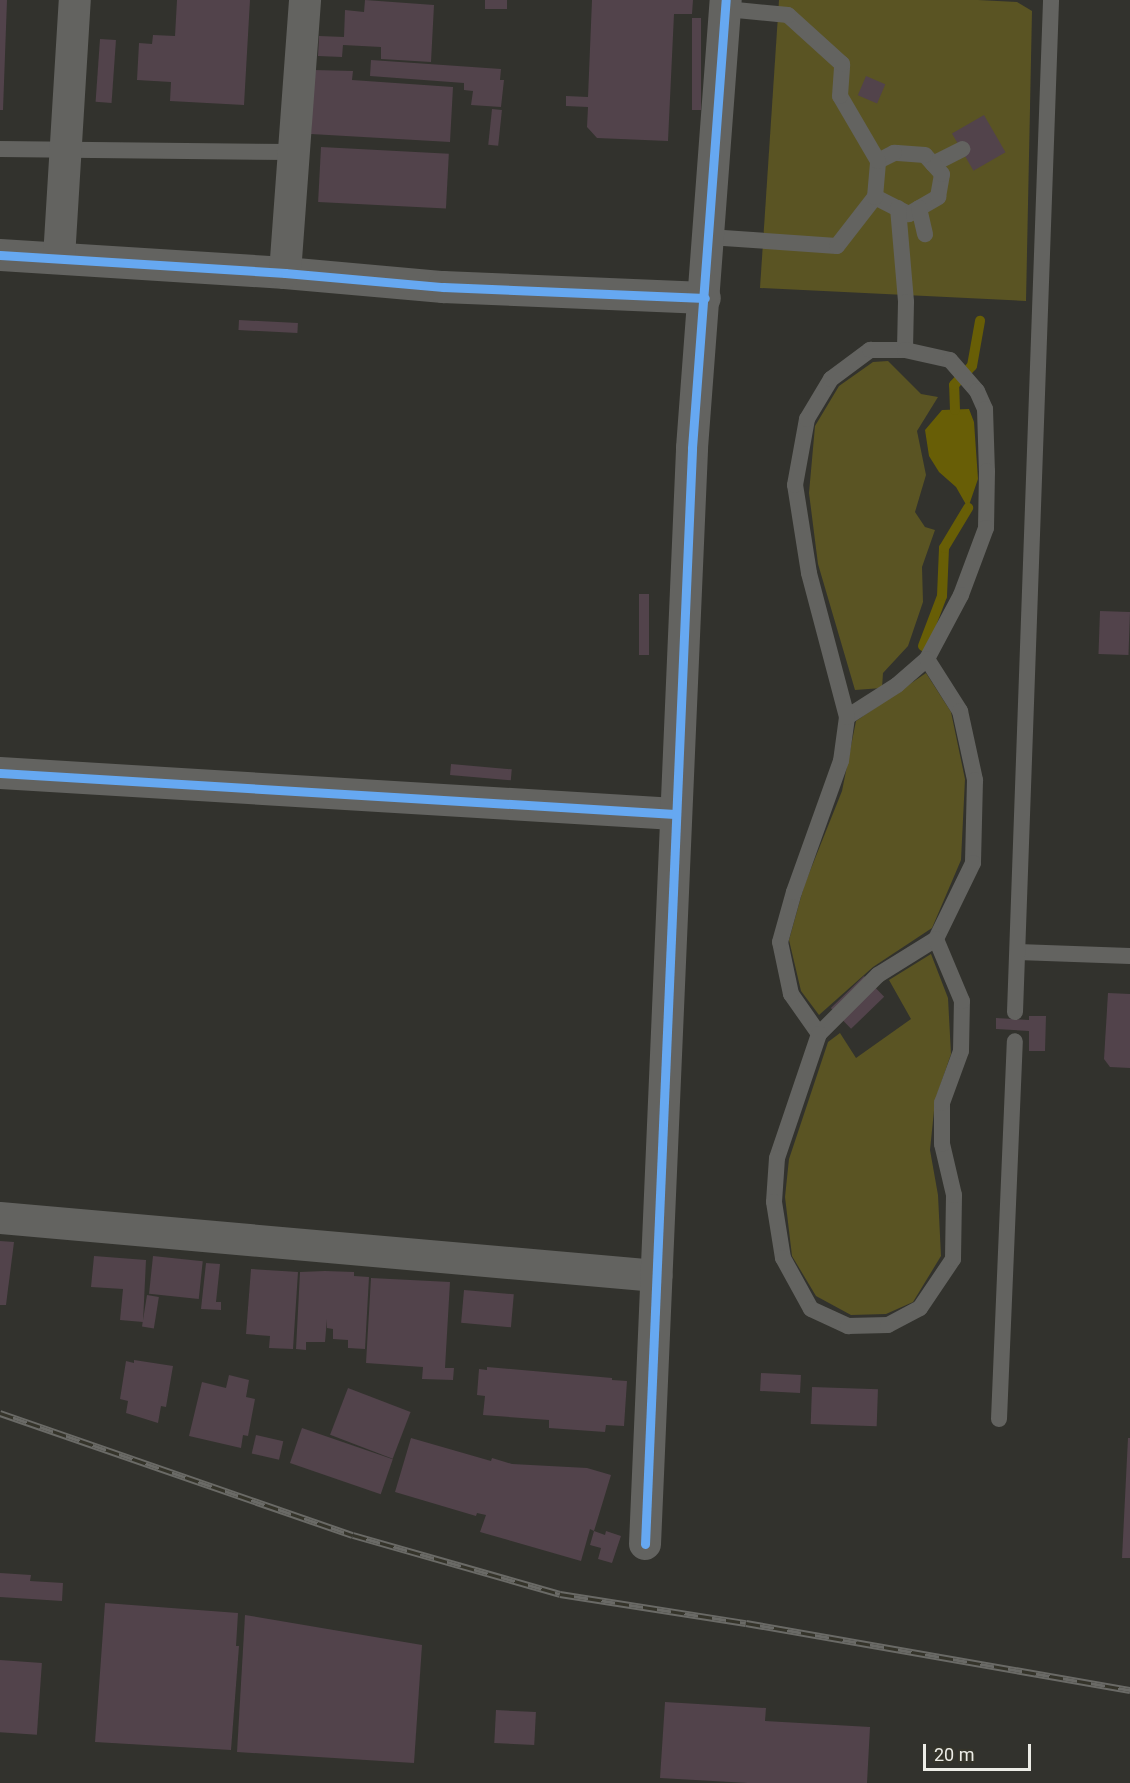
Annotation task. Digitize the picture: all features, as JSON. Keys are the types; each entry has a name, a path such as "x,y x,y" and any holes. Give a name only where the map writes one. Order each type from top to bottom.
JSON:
{"street":[{"path":"59,258 75,0"},
{"path":"285,273 305,0"},
{"path":"645,1544 675,814 698,351 705,298 726,5"},
{"path":"0,255 285,273 443,287 705,298"},
{"path":"0,773 675,814"},
{"path":"0,1218 656,1276"}],"lane":[{"path":"1015,1011 1051,0"},
{"path":"709,237 837,246 874,197 878,161 840,96 842,64 788,15 726,5"},
{"path":"0,149 294,152"},
{"path":"933,164 962,149"},
{"path":"874,197 909,214 938,197 942,174 925,155 894,153 878,161"},
{"path":"898,208 906,302 904,350"},
{"path":"919,208 925,234"},
{"path":"819,1034 790,994 780,942 794,892 841,761 847,717 809,573 795,485 807,419 831,379 870,350 904,350 950,360 976,390 985,409 986,528 961,595 927,659 897,685 847,717"},
{"path":"927,659 960,711 975,780 973,863 936,939 878,975 819,1034 777,1158 774,1202 783,1258 811,1309 848,1326 888,1325 920,1308 953,1259 954,1194 942,1144 942,1103 961,1051 962,1001 936,939"},
{"path":"1018,952 1130,956"},
{"path":"999,1419 1015,1041"}],"shaded area":[{"path":"779,0 978,0 1017,2 1032,11 1026,301 760,288"},
{"path":"888,361 921,394 938,397 917,431 926,475 915,512 925,527 935,530 922,567 923,602 908,646 883,673 882,688 855,690 818,564 809,493 815,426 839,386 873,362"},
{"path":"969,409 974,422 978,479 968,508 956,487 939,472 929,456 925,430 942,410"},
{"path":"926,673 951,712 965,779 961,860 932,928 873,967 819,1015 801,991 789,940 804,886 842,791 856,721"},
{"path":"931,954 948,998 951,1054 935,1101 930,1150 938,1195 941,1256 913,1302 886,1314 851,1315 816,1296 792,1256 785,1197 789,1159 828,1042 840,1033 856,1058 911,1019 889,980"}],"building":[{"path":"0,0 7,0 3,110 0,110"},
{"path":"177,0 250,0 244,105 170,101 171,82 137,80 139,43 152,44 153,35 175,36"},
{"path":"365,0 434,5 431,62 381,59 381,47 343,45 342,57 318,56 319,36 344,37 345,10 364,12"},
{"path":"485,0 507,0 507,9 485,9"},
{"path":"592,0 693,0 692,14 674,14 668,141 597,138 587,127 588,107 566,106 566,96 588,97"},
{"path":"692,18 701,18 701,110 692,110"},
{"path":"100,39 116,40 112,103 96,102"},
{"path":"371,60 501,69 500,80 504,80 501,107 471,105 473,91 464,90 464,83 370,76"},
{"path":"314,70 353,71 352,80 453,87 450,142 311,134"},
{"path":"866,76 885,84 877,104 858,95"},
{"path":"492,109 502,110 498,146 488,145"},
{"path":"984,115 1006,152 973,171 952,134"},
{"path":"321,147 449,154 446,209 318,202"},
{"path":"239,320 298,323 297,333 238,330"},
{"path":"639,594 649,594 649,655 639,655"},
{"path":"1100,611 1130,612 1128,655 1098,654"},
{"path":"451,764 512,769 511,780 450,775"},
{"path":"864,976 884,997 851,1029 831,1008"},
{"path":"1108,993 1130,994 1130,1068 1110,1067 1104,1059"},
{"path":"1029,1016 1046,1016 1045,1051 1029,1051 1029,1031 996,1029 996,1018 1029,1020"},
{"path":"0,1241 14,1242 6,1305 0,1305"},
{"path":"94,1256 146,1260 143,1322 120,1320 123,1289 91,1287"},
{"path":"153,1256 203,1261 199,1299 149,1294"},
{"path":"206,1263 220,1264 216,1302 221,1302 221,1310 201,1309"},
{"path":"251,1269 298,1272 293,1349 269,1348 270,1336 246,1334"},
{"path":"300,1272 354,1272 354,1276 369,1277 365,1349 348,1348 348,1340 333,1339 333,1329 327,1328 327,1319 325,1342 306,1342 306,1350 296,1349"},
{"path":"371,1278 450,1282 445,1368 454,1368 453,1380 422,1379 423,1367 366,1363"},
{"path":"464,1290 514,1294 511,1327 461,1323"},
{"path":"147,1295 159,1297 154,1328 142,1327"},
{"path":"134,1360 173,1366 166,1407 161,1406 158,1423 126,1413 128,1401 120,1399 126,1361 134,1363"},
{"path":"487,1367 627,1381 624,1426 606,1425 605,1432 549,1428 549,1420 483,1415 485,1396 477,1395 479,1369 487,1370"},
{"path":"761,1373 801,1375 800,1393 760,1391"},
{"path":"229,1375 249,1380 246,1397 255,1399 248,1436 243,1435 241,1448 189,1436 202,1382 226,1388"},
{"path":"812,1387 878,1389 877,1426 811,1424"},
{"path":"348,1388 411,1412 393,1459 330,1435"},
{"path":"302,1428 393,1459 381,1494 290,1463"},
{"path":"256,1435 283,1441 279,1460 252,1454"},
{"path":"411,1438 491,1461 492,1458 512,1464 587,1468 611,1475 594,1531 590,1529 581,1561 480,1532 486,1515 477,1513 476,1516 395,1492"},
{"path":"1128,1438 1130,1438 1130,1558 1122,1558"},
{"path":"594,1531 605,1535 606,1531 621,1536 612,1563 598,1559 601,1548 590,1545"},
{"path":"0,1573 31,1575 30,1581 63,1583 62,1601 0,1597"},
{"path":"105,1603 238,1613 236,1646 239,1646 231,1750 95,1742"},
{"path":"245,1615 422,1645 414,1763 237,1752"},
{"path":"0,1660 42,1663 37,1735 0,1732"},
{"path":"665,1702 766,1708 765,1721 870,1727 867,1783 748,1783 660,1778"},
{"path":"496,1710 536,1712 534,1745 494,1743"}],"waterway":[{"path":"955,410 954,385 972,366 980,321"},
{"path":"923,646 942,596 944,548 968,508"}],"railway":[{"path":"0,1413 353,1535 560,1594 746,1623 1130,1690"}],"cycle path":[{"path":"645,1544 692,448 726,0"},
{"path":"0,255 285,273 443,287 705,298"},
{"path":"0,773 675,814"}]}
